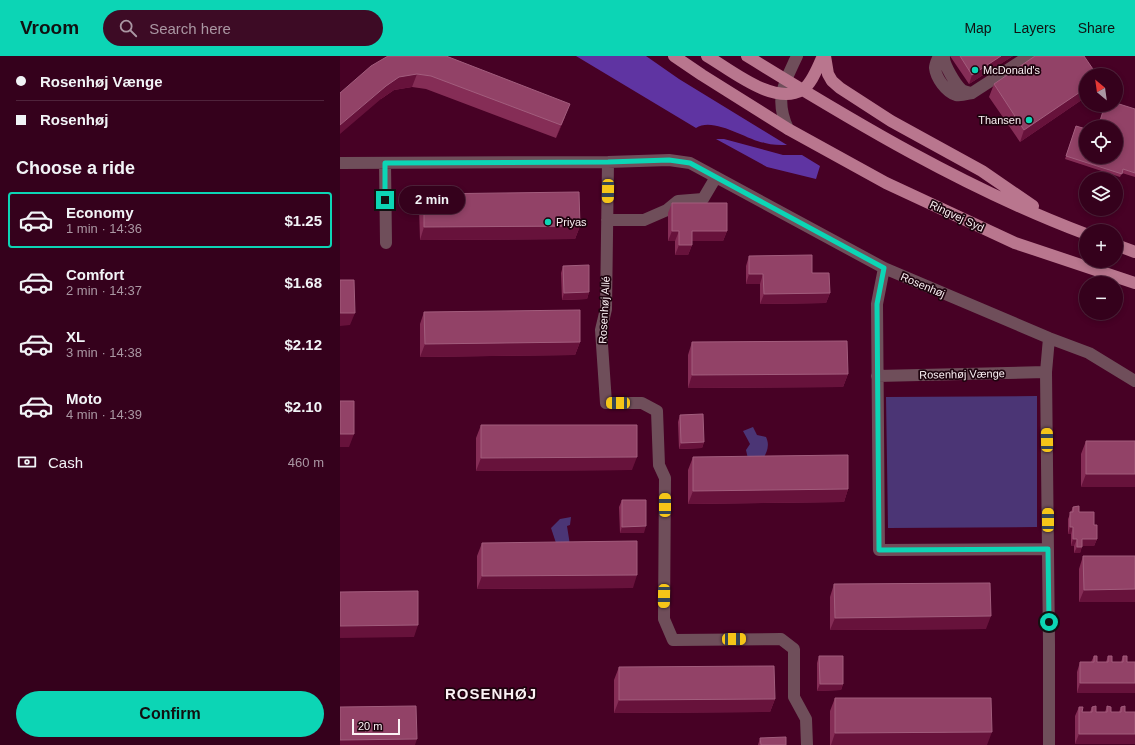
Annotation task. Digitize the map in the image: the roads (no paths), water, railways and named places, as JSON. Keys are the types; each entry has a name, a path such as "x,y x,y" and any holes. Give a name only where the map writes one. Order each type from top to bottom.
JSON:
{"main road":[{"name":"Ringvej Syd","path":"674,56 788,129 886,183 1015,244 1135,284"},
{"path":"707,56 760,88 781,94 802,90 810,82 824,56"},
{"path":"747,56 881,137 926,162 973,186 1079,231"},
{"path":"824,56 828,74 832,81 840,88 891,121 982,171 1059,224"},
{"path":"1123,248 1135,252"}],"street":[{"path":"788,129 783,118 781,94 797,56"},
{"path":"938,56 936,62 936,74 944,86 956,95 972,93 1029,56"},
{"path":"944,56 944,63 957,84 962,89 972,93"},
{"name":"Rosenhøj","path":"340,163 608,162 669,160 690,163 884,268 1049,338 1089,353 1135,379"},
{"name":"Rosenhøj Allé","path":"608,162 606,309 601,330 606,403 642,403 658,411 659,465 665,478 664,619 673,640 781,639 794,649 794,698 806,719 807,745"},
{"path":"385,163 386,243"},
{"path":"607,220 644,220 667,210 678,201 703,199 716,177"},
{"path":"884,268 877,304 879,550 1048,549"},
{"path":"1049,338 1046,372 1049,745"},
{"name":"Rosenhøj Vænge","path":"877,376 1046,372"}],"place":[{"name":"McDonald's","path":"975,70"},
{"name":"Thansen","path":"1029,120"},
{"name":"Priyas","path":"548,222"}],"district":[{"name":"ROSENHØJ","path":"491,693"}]}
